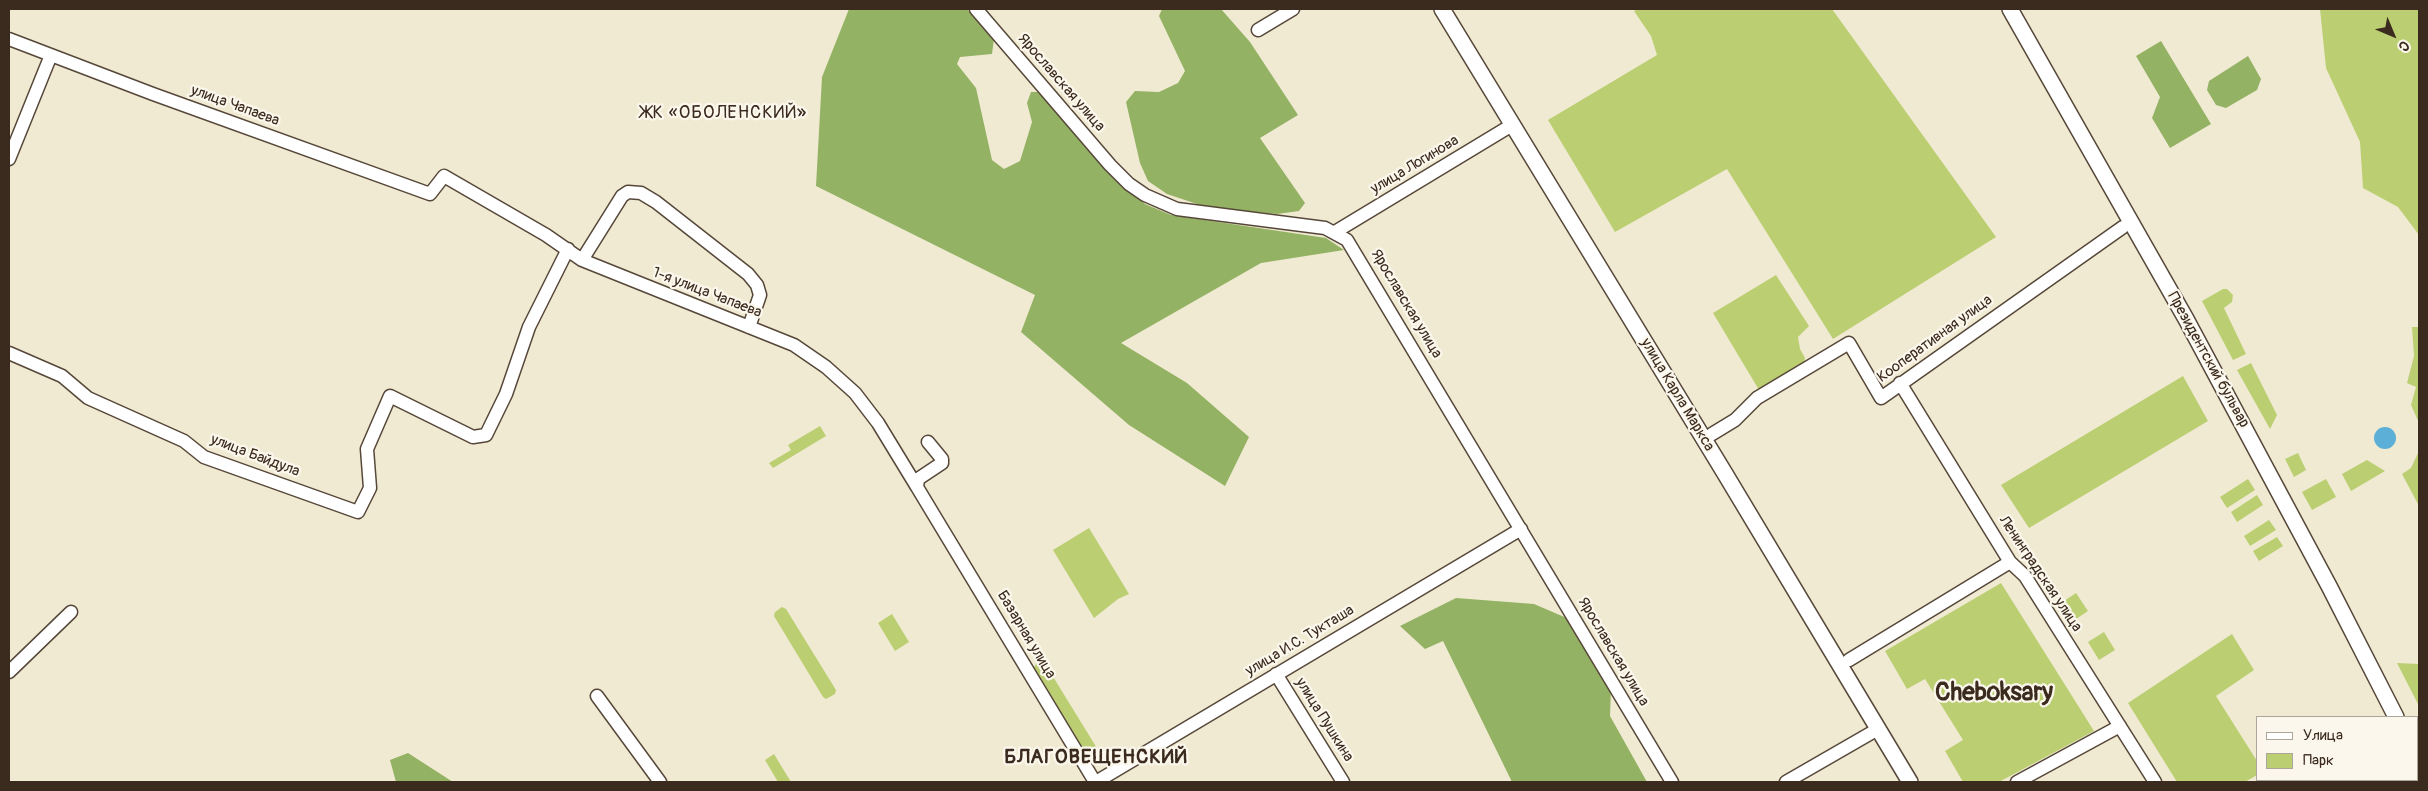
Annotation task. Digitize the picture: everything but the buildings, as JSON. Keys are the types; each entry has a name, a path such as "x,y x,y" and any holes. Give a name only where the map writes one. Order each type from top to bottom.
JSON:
{"main road":[{"name":"улица Карла Маркса","path":"1442,9 1516,123 1708,437 1849,660 1920,782"},
{"name":"улица Карла Маркса","path":"1453,9 1516,123"},
{"name":"Президентский бульвар","path":"1999,9 2104,184"},
{"name":"Президентский бульвар","path":"2010,9 2104,184 2177,311 2363,662 2395,716"},
{"name":"улица Карла Маркса","path":"1708,437 1910,782"},
{"name":"Президентский бульвар","path":"2363,662 2385,716"}],"street":[{"name":"Ярославская улица","path":"976,9 1110,165 1129,184 1145,195 1177,209 1308,225 1335,232 1347,240 1672,782"},
{"path":"1258,30 1293,9"},
{"name":"улица Чапаева","path":"9,39 430,194 444,176"},
{"path":"9,159 51,55"},
{"name":"улица Логинова","path":"1335,232 1516,123"},
{"name":"1-я улица Чапаева","path":"444,176 498,206 568,249 582,260 776,337 807,353 848,386 872,414 928,506"},
{"path":"582,260 622,196 628,192 641,193 656,202 748,274 757,285 760,295 749,327"},
{"name":"Кооперативная улица","path":"1708,437 1735,420 1757,398 1848,343 1881,398 2127,225"},
{"name":"улица Байдула","path":"9,353 62,376 88,398 184,441 204,457 358,512 370,488 367,449 390,396 473,437 486,435 506,394 529,327 568,249"},
{"name":"Ленинградская улица","path":"1900,383 2010,562 2025,576 2155,782"},
{"path":"917,487 918,479 942,463 942,459 928,442"},
{"name":"Базарная улица","path":"928,506 1095,782"},
{"name":"улица И.С. Тукташа","path":"1095,782 1522,529"},
{"path":"1849,660 2010,562"},
{"path":"9,672 71,612"},
{"name":"улица Пушкина","path":"1276,674 1343,782"},
{"path":"596,696 660,782"},
{"path":"2017,782 2120,726"},
{"path":"1786,782 1878,729"}],"green space":[{"path":"849,9 967,9 994,39 992,54 960,57 957,64 976,88 992,160 1004,169 1020,161 1032,122 1027,103 1031,92 1040,92 1145,204 1171,215 1326,238 1344,250 1261,263 1121,343 1187,383 1249,437 1225,486 1129,425 1021,332 1035,295 816,186 822,77"},
{"path":"1162,9 1221,9 1250,42 1298,115 1260,138 1305,203 1299,211 1277,214 1206,207 1167,194 1148,181 1140,163 1126,102 1135,91 1159,92 1178,83 1185,71 1159,16"},
{"path":"1638,9 1832,9 1996,237 1833,339 1727,169 1615,232 1548,120 1657,55 1651,36 1634,11"},
{"path":"2320,9 2419,9 2419,235 2398,207 2363,188 2360,142 2326,68"},
{"path":"2161,41 2211,124 2170,148 2152,118 2160,97 2136,56"},
{"path":"2248,56 2261,79 2257,90 2226,108 2216,105 2207,90 2209,81"},
{"path":"1776,275 1809,326 1798,337 1800,349 1805,358 1804,363 1759,390 1713,313"},
{"path":"2223,289 2227,289 2233,295 2232,302 2224,308 2246,354 2233,360 2202,301"},
{"path":"2412,327 2419,327 2419,423 2411,405 2416,387 2407,383 2414,356"},
{"path":"2251,363 2277,415 2270,429 2237,370"},
{"path":"2183,376 2208,421 2029,528 2001,485"},
{"path":"820,426 826,436 773,468 769,463 791,450 788,445"},
{"path":"2419,451 2419,506 2402,474 2411,468"},
{"path":"2298,453 2306,470 2294,477 2285,459"},
{"path":"2367,460 2385,471 2351,491 2342,474"},
{"path":"2248,479 2255,490 2227,508 2220,497"},
{"path":"2326,479 2336,497 2312,510 2302,492"},
{"path":"2257,495 2263,505 2237,522 2231,512"},
{"path":"2269,520 2276,530 2250,546 2244,536"},
{"path":"1089,528 1129,594 1118,599 1094,618 1053,550"},
{"path":"2277,537 2283,546 2259,561 2253,551"},
{"path":"2001,583 2094,731 1999,782 1963,782 1945,751 1963,740 1925,679 1907,689 1885,651"},
{"path":"2076,593 2088,611 2073,621 2061,603"},
{"path":"1456,598 1534,604 1569,619 1611,689 1610,716 1647,782 1512,782 1443,641 1425,649 1400,626"},
{"path":"782,607 786,609 836,690 835,694 826,699 774,616 775,612"},
{"path":"892,614 909,642 895,651 878,623"},
{"path":"2104,632 2115,650 2099,660 2088,642"},
{"path":"2232,634 2254,670 2216,696 2256,759 2256,776 2245,782 2177,782 2128,703"},
{"path":"1038,662 1044,662 1103,758 1103,761 1099,764 1092,763 1034,667"},
{"path":"2397,663 2419,664 2419,706"},
{"path":"408,753 453,782 396,782 390,760"},
{"path":"774,754 791,782 778,782 765,760"}],"water":[{"path":"2385,427 2393,430 2396,438 2393,446 2385,449 2377,446 2374,438 2377,430"}],"district":[{"name":"ЖК «ОБОЛЕНСКИЙ»","path":"724,113"},
{"name":"Cheboksary","path":"1994,694"},
{"name":"БЛАГОВЕЩЕНСКИЙ","path":"1096,758"}]}
